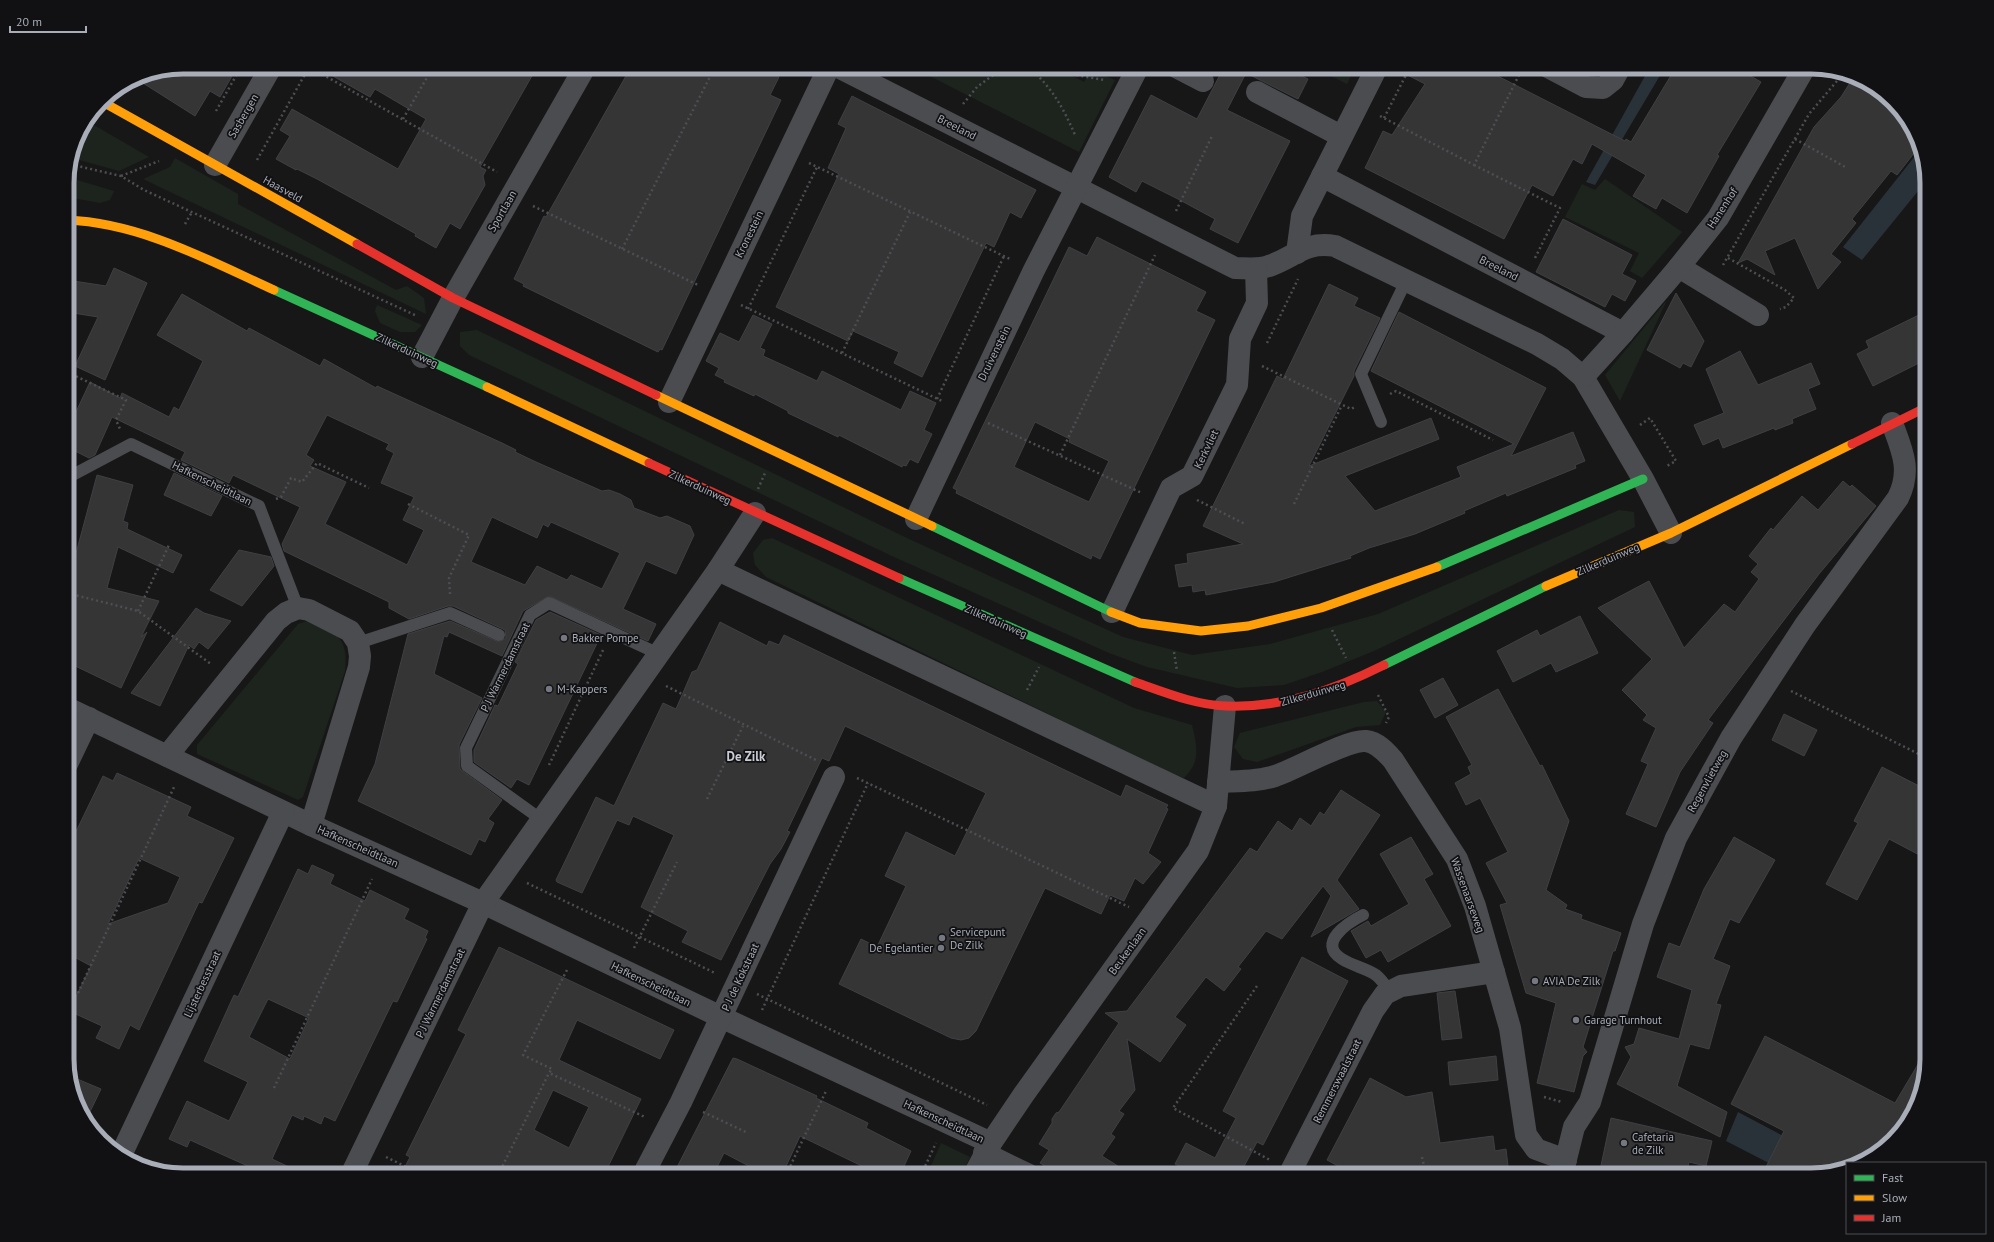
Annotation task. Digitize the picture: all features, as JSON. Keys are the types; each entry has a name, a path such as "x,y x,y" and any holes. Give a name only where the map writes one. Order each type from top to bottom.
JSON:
{"street":[{"name":"Sasbergen","path":"216,165 268,74"},
{"name":"Sportlaan","path":"422,357 453,298 581,74"},
{"name":"Kronestein","path":"670,402 826,74"},
{"name":"Breeland","path":"852,74 952,124 1080,178 1166,233 1235,268 1256,269 1269,267 1313,245 1324,244 1336,246 1537,344 1562,359 1583,377 1643,479 1671,533"},
{"path":"1080,178 1134,74"},
{"path":"1190,74 1203,81"},
{"path":"1297,253 1302,216 1373,74"},
{"path":"1561,74 1586,87 1603,88 1613,80 1616,74"},
{"name":"Hanenhof","path":"1623,333 1718,218 1799,74"},
{"path":"1257,92 1341,136"},
{"name":"Haasveld","path":"107,105 177,142 453,298"},
{"name":"Breeland","path":"1322,176 1623,333"},
{"name":"Druivenstein","path":"916,519 1034,270 1080,178"},
{"name":"Zilkerduinweg","path":"74,220 133,231 174,244 422,357 755,513 1125,679 1180,698 1225,706 1276,704 1352,681 1531,592 1671,533 1920,409"},
{"path":"1679,267 1758,315"},
{"name":"Kerkvliet","path":"1168,495 1192,476 1237,386 1248,359 1240,339 1257,303 1256,269"},
{"path":"453,298 1112,612 1140,623 1171,628 1201,631 1248,626 1321,608 1431,570 1643,479"},
{"path":"1583,377 1623,333"},
{"name":"Regenvlietweg","path":"1564,1168 1574,1127 1590,1102 1643,924 1676,838 1721,754 1769,680 1805,625 1898,498 1904,487 1906,476 1904,455 1892,423"},
{"path":"1112,612 1168,495"},
{"name":"P J Warmerdamstraat","path":"354,1168 484,903 718,570 755,513"},
{"path":"718,570 1216,806"},
{"path":"176,760 230,678 276,621 286,613 298,608 309,610 350,631 358,643"},
{"name":"Hafkenscheidtlaan","path":"311,825 359,667 360,656 358,643"},
{"name":"Beukenlaan","path":"978,1168 988,1148 1198,851 1216,806 1225,706"},
{"name":"Hafkenscheidtlaan","path":"74,711 283,812 484,903 836,1071 988,1148 1018,1168"},
{"path":"74,749 89,718"},
{"name":"Wassenaarseweg","path":"1218,782 1253,781 1275,776 1349,744 1367,741 1382,748 1393,760 1457,860 1474,906 1510,1028 1526,1135 1536,1149 1564,1168"},
{"name":"P J de Kokstraat","path":"647,1168 681,1102 721,1017 828,770"},
{"name":"Lijsterbesstraat","path":"123,1150 283,812"},
{"name":"Remmerswaalstraat","path":"1293,1168 1373,1011 1385,994 1401,986 1494,972"}],"lane":[{"path":"1381,422 1361,374 1406,281"},
{"name":"Hafkenscheidtlaan","path":"128,446 131,444 259,506 298,608"},
{"path":"74,474 128,446"},
{"name":"P J Warmerdamstraat","path":"542,820 467,766 466,748 530,615 549,603 659,654"},
{"path":"358,643 450,613 499,635"},
{"path":"1363,915 1350,922 1336,934 1334,948 1336,955 1376,975 1390,992"}],"path":[{"path":"215,112 237,74"},
{"path":"244,181 305,74"},
{"path":"322,74 403,119 515,190 622,249 966,413 1060,455 1245,524"},
{"path":"403,119 428,74"},
{"path":"622,249 711,74"},
{"path":"952,124 965,101 977,87 995,74"},
{"path":"1036,74 1046,83 1064,109 1078,141 1080,178"},
{"path":"1074,74 1128,86"},
{"path":"1384,118 1406,74"},
{"path":"1474,165 1520,74"},
{"path":"1711,286 1810,114 1839,78"},
{"path":"1357,105 1560,208 1523,280"},
{"path":"1060,455 1212,136"},
{"path":"1795,139 1847,168"},
{"path":"121,176 165,158 177,142"},
{"path":"788,153 1034,270"},
{"path":"76,165 121,176 144,190 438,325"},
{"path":"748,309 817,167"},
{"path":"842,353 910,212"},
{"path":"1297,253 1301,274 1248,359 1351,409 1373,402 1396,391 1493,440"},
{"path":"937,399 1004,256"},
{"path":"1728,258 1785,290 1794,298 1786,307 1758,315"},
{"path":"74,375 126,400 116,420 128,446"},
{"path":"1294,504 1342,404"},
{"path":"757,490 775,452"},
{"path":"259,506 281,497 291,478 302,482 317,463 369,488"},
{"path":"408,504 469,535 449,578 450,613"},
{"path":"138,612 169,546"},
{"path":"74,595 138,612 230,678"},
{"path":"1171,628 1180,698"},
{"path":"548,767 612,633"},
{"path":"1016,711 1050,645"},
{"path":"644,675 828,770"},
{"path":"1769,680 1920,755"},
{"path":"707,798 743,726"},
{"path":"78,993 176,760"},
{"path":"856,778 1151,917"},
{"path":"752,1032 868,783"},
{"path":"274,1088 382,857"},
{"path":"624,970 677,862"},
{"path":"502,1168 552,1069 523,1055 579,949"},
{"path":"1257,986 1173,1108 1281,1168"},
{"path":"789,1168 836,1071"},
{"path":"549,1073 668,1128"},
{"path":"1521,1102 1537,1096 1587,1108"},
{"path":"681,1102 748,1133"},
{"path":"365,1147 408,1168"},
{"path":"1422,1157 1424,1168"}],"shaded area":[{"path":"926,74 1069,74 1084,82 1089,74 1101,74 1115,80 1079,152"},
{"path":"1327,74 1352,74 1347,84"},
{"path":"1646,74 1661,74 1595,185 1586,182"},
{"path":"92,124 149,157 119,171 77,159 82,142"},
{"path":"1916,155 1920,176 1920,189 1862,260 1843,247"},
{"path":"175,158 238,194 238,204 396,290 407,286 424,298 426,314 143,179 170,167"},
{"path":"74,179 114,191 110,200 100,203 74,198"},
{"path":"1605,179 1682,232 1642,278 1630,271 1639,253 1565,217 1582,184 1595,190"},
{"path":"1667,300 1620,401 1605,375"},
{"path":"377,305 422,325 415,332 400,332 380,323 375,311"},
{"path":"477,330 907,538 1123,637 1192,655 1270,644 1378,614 1619,510 1634,512 1635,527 1374,651 1322,672 1284,685 1237,688 1147,667 1109,653 894,557 469,355 460,346 460,332"},
{"path":"772,538 1134,708 1192,725 1196,747 1193,766 1184,778 1166,771 766,577 755,565 753,553 763,540"},
{"path":"307,621 332,632 338,637 345,650 346,659 345,671 303,797 298,800 197,754 197,745 298,624"},
{"path":"1377,701 1386,712 1380,725 1356,727 1257,762 1243,759 1234,747 1240,733 1364,702"},
{"path":"1738,1112 1837,1164 1811,1168 1778,1168 1726,1141"},
{"path":"941,1143 970,1157 965,1168 930,1168"}],"building":[{"path":"176,74 228,74 232,76 220,97 210,91 195,116 142,82 162,76"},
{"path":"329,74 533,74 480,167 486,170 483,176 485,185 460,229 450,223 436,248 415,236 416,234 377,212 317,179 276,159 290,136 280,130 292,109 398,169 426,119 375,89 370,97"},
{"path":"627,74 773,74 779,77 770,95 781,100 662,350 660,349 658,352 523,286 524,284 514,279 544,216 546,217"},
{"path":"1220,74 1245,74 1227,110 1290,141 1238,243 1210,229 1215,219 1178,199 1142,181 1136,192 1109,177 1151,95 1197,119"},
{"path":"1248,74 1298,74 1308,79 1298,99"},
{"path":"1406,74 1494,74 1625,141 1626,139 1631,142 1672,74 1747,74 1761,82 1717,155 1719,156 1687,213 1662,198 1656,209 1633,196 1646,175 1592,144 1582,164 1573,159 1553,196 1532,185 1504,239 1365,168 1383,131 1392,135 1425,84"},
{"path":"1851,82 1871,92 1893,111 1902,123 1909,135 1915,152 1897,175 1891,171 1852,219 1856,223 1831,254 1841,262 1818,289 1795,238 1765,251 1775,275 1747,259 1738,263 1814,127 1841,97"},
{"path":"852,96 1036,190 1021,218 1010,212 994,247 986,243 922,377 894,363 899,352 853,331 848,341 776,307 839,174 828,168 846,128 838,124"},
{"path":"1563,219 1632,255 1622,274 1636,281 1625,301 1612,294 1605,307 1536,272"},
{"path":"1097,237 1206,292 1196,311 1215,320 1100,559 1092,555 1091,559 956,493 957,490 953,488 1069,247 1087,256","holes":["1035,422 1070,439 1069,442 1109,461 1089,502 1014,467"]},
{"path":"114,268 147,283 105,380 75,366 98,317 74,313 74,281 106,286"},
{"path":"1329,284 1358,298 1354,306 1380,318 1354,371 1354,376 1309,466 1431,418 1439,439 1345,476 1375,511 1461,477 1457,467 1514,444 1371,371 1399,312 1546,388 1511,456 1573,432 1585,461 1575,465 1576,468 1507,496 1506,493 1464,511 1465,513 1415,534 1369,548 1350,556 1351,558 1274,582 1206,595 1205,590 1193,592 1192,585 1179,587 1175,565 1188,563 1187,554 1243,544 1203,526 1277,376 1283,379"},
{"path":"1676,293 1704,341 1691,367 1683,363 1680,368 1647,350"},
{"path":"182,294 247,331 249,328 320,366 324,359 376,388 377,386 502,443 516,450 515,452 536,462 602,491 609,490 620,494 631,500 634,508 660,518 667,516 690,526 694,535 676,574 646,561 623,609 656,624 648,641 549,596 523,611 502,656 449,632 447,637 444,636 434,674 482,698 459,745 460,769 502,800 488,819 494,823 485,842 479,839 471,855 358,801 375,764 408,634 450,621 499,642 506,638 505,630 453,606 448,606 409,619 389,608 389,602 284,551 282,544 300,507 233,475 229,483 181,460 185,452 112,417 95,455 89,458 74,450 74,413 90,382 120,398 122,393 169,417 174,407 179,410 203,361 157,335","holes":["327,415 389,444 386,449 394,453 381,483 414,497 403,520 424,530 407,565 325,524 346,482 310,466 314,460 306,455","492,517 537,538 543,524 548,527 551,522 620,553 602,589 571,575 567,580 537,566 525,585 471,562"]},
{"path":"1920,314 1920,362 1873,386 1857,354 1869,348 1866,341"},
{"path":"753,315 772,324 760,348 765,350 763,356 817,381 822,371 901,410 910,391 936,403 924,430 932,434 918,463 910,459 906,466 903,465 902,467 839,435 838,437 788,413 788,411 755,394 754,396 724,382 725,380 715,375 719,368 706,361 720,333 739,342"},
{"path":"1740,351 1758,385 1811,363 1820,384 1808,389 1816,409 1792,419 1793,423 1775,430 1774,428 1723,448 1719,438 1703,445 1694,425 1724,413 1706,369"},
{"path":"174,473 222,496 211,516 164,495"},
{"path":"97,475 133,485 123,521 128,523 127,529 182,555 173,573 118,547 107,588 159,601 141,637 147,632 121,688 74,665 74,561"},
{"path":"1843,481 1850,487 1852,485 1876,506 1819,574 1708,720 1713,723 1680,772 1656,827 1626,814 1648,764 1641,761 1656,728 1643,720 1647,715 1622,690 1652,659 1598,608 1649,581 1684,648 1724,604 1735,612 1759,579 1751,572 1758,564 1749,556 1771,528 1773,530 1802,496 1818,510"},
{"path":"239,550 271,557 274,566 242,606 210,590"},
{"path":"196,608 204,613 231,621 208,649 199,642 194,649 189,645 160,706 131,693"},
{"path":"550,612 601,635 529,785 517,779 511,788 474,762 474,750 495,705 498,706 518,664 515,662 536,620"},
{"path":"1580,616 1598,653 1556,672 1551,663 1513,682 1497,651 1537,630 1540,636"},
{"path":"720,622 767,646 769,641 779,645 784,635 1121,797 1126,785 1168,805 1166,808 1168,809 1148,853 1161,862 1143,884 1135,878 1124,901 1110,895 1101,914 1045,888 976,1031 969,1038 961,1040 951,1038 839,984 861,939 877,947 906,886 885,876 906,832 955,856 986,793 845,726 829,761 822,758 787,831 790,832 781,849 770,864 721,960 682,942 688,931 641,907 674,835 633,816 629,825 617,820 582,893 557,882 556,880 596,797 614,806 663,703 676,709 692,672 697,670"},
{"path":"1443,678 1458,705 1435,718 1420,690"},
{"path":"1498,689 1540,766 1542,765 1569,821 1546,890 1567,905 1565,909 1582,915 1581,919 1621,933 1615,951 1613,951 1583,1047 1587,1052 1583,1056 1574,1092 1537,1083 1556,1003 1526,993 1500,905 1507,903 1486,863 1508,852 1480,798 1466,805 1455,783 1471,774 1468,767 1472,765 1446,717"},
{"path":"1784,714 1817,730 1804,756 1772,740"},
{"path":"1882,767 1920,786 1920,855 1889,839 1857,900 1826,884 1858,823 1854,821"},
{"path":"117,773 191,807 187,816 234,838 202,903 199,902 139,1030 130,1025 119,1049 96,1038 102,1026 74,1013 74,1001 91,966 74,957 74,836 103,776 113,781","holes":["139,858 180,877 168,903 108,924"]},
{"path":"1341,790 1380,815 1337,880 1359,909 1311,937 1331,896 1323,886 1282,939 1266,931 1238,967 1241,969 1224,991 1206,977 1175,1017 1186,1025 1160,1062 1127,1039 1135,1090 1119,1111 1124,1114 1111,1134 1115,1137 1102,1156 1121,1168 1048,1168 1040,1163 1049,1150 1039,1144 1052,1123 1052,1119 1056,1113 1059,1112 1119,1023 1105,1013 1127,1011 1250,848 1257,852 1278,821 1292,831 1300,818 1311,826 1320,812 1324,815"},
{"path":"1411,837 1433,874 1424,879 1451,926 1388,962 1381,950 1366,958 1351,931 1368,921 1371,926 1409,904 1380,854"},
{"path":"1734,837 1775,860 1739,923 1730,919 1713,959 1730,966 1716,1004 1721,1005 1709,1049 1690,1044 1677,1086 1727,1112 1720,1137 1617,1084 1631,1057 1625,1047 1634,1044 1639,1028 1679,1039 1692,990 1657,977 1669,943 1680,947 1704,889"},
{"path":"312,865 334,875 330,884 365,901 370,890 409,909 404,919 428,931 425,938 427,939 397,1002 393,1001 335,1121 324,1116 321,1124 304,1116 303,1120 292,1115 272,1159 291,1168 250,1168 190,1140 187,1147 169,1139 187,1101 229,1121 248,1082 204,1061 234,995 238,997 298,869 308,874","holes":["268,999 309,1018 290,1059 249,1037"]},
{"path":"499,947 674,1030 660,1059 577,1020 559,1060 641,1099 607,1168 404,1168 410,1157 406,1155 466,1034 458,1030","holes":["553,1090 589,1107 569,1148 534,1130"]},
{"path":"1302,957 1348,981 1263,1145 1257,1142 1243,1168 1183,1168 1175,1164 1186,1143 1215,1158 1236,1118 1223,1111"},
{"path":"1455,991 1462,1038 1442,1040 1437,993"},
{"path":"1765,1036 1895,1103 1920,1061 1919,1073 1912,1100 1897,1125 1888,1136 1877,1145 1852,1160 1839,1164 1811,1168 1766,1168 1784,1131 1731,1104"},
{"path":"1496,1056 1498,1080 1450,1085 1448,1062"},
{"path":"733,1058 817,1096 816,1098 868,1123 866,1128 911,1151 903,1168 866,1168 800,1136 785,1168 753,1168 724,1153 716,1168 677,1168"},
{"path":"76,1078 101,1089 89,1114 80,1094"},
{"path":"1370,1078 1406,1097 1432,1092 1440,1143 1493,1136 1495,1151 1506,1149 1508,1168 1342,1168 1327,1160"},
{"path":"1611,1118 1712,1141 1706,1166 1689,1162 1688,1168 1600,1168"}],"traffic: fast":[{"path":"274,290 487,387"},
{"path":"1437,567 1643,479"},
{"path":"932,526 1111,612"},
{"path":"899,578 1135,682"},
{"path":"1384,665 1546,586"}],"traffic: slow":[{"path":"108,105 357,244"},
{"path":"74,221 121,228 148,236 199,255 274,290"},
{"path":"487,387 649,463"},
{"path":"656,395 932,526"},
{"path":"1546,586 1671,533 1852,444"},
{"path":"1111,612 1140,623 1201,631 1248,626 1321,608 1437,567"}],"traffic: jam":[{"path":"357,244 453,298 656,395"},
{"path":"1852,444 1920,410"},
{"path":"649,463 899,578"},
{"path":"1135,682 1203,703 1226,706 1247,706 1268,704 1308,696 1346,682 1384,665"}],"place":[{"name":"Bakker Pompe","path":"564,638"},
{"name":"M-Kappers","path":"549,689"},
{"name":"Servicepunt De Zilk","path":"942,938"},
{"name":"De Egelantier","path":"941,948"},
{"name":"AVIA De Zilk","path":"1535,981"},
{"name":"Garage Turnhout","path":"1576,1020"},
{"name":"Cafetaria de Zilk","path":"1624,1143"}],"district":[{"name":"De Zilk","path":"746,756"}]}
